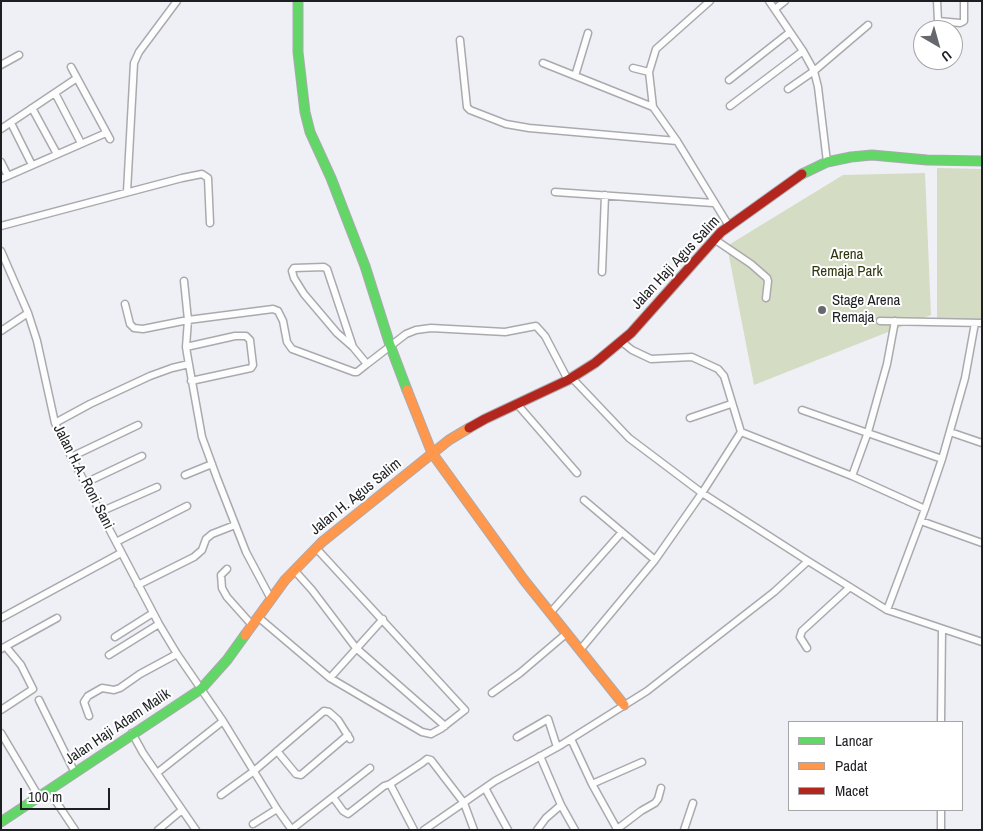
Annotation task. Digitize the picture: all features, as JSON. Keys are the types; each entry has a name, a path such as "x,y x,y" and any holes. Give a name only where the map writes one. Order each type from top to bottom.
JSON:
{"main road":[{"path":"298,1 298,52 305,112 310,132 331,178 365,266 390,345 432,453 524,580 624,705"},
{"name":"Jalan Haji Agus Salim","path":"570,379 622,342 714,240 729,226 801,175 828,162 872,155 927,160 982,161"},
{"name":"Jalan H. Agus Salim","path":"201,689 227,660 271,599 316,548 432,453 461,432 570,379"},
{"name":"Jalan Haji Adam Malik","path":"1,822 132,733 201,689"}],"street":[{"path":"127,192 134,63 177,1"},
{"path":"710,1 656,49 650,72 653,106 729,226"},
{"path":"769,1 803,51 814,71 818,87 828,162"},
{"path":"775,9 785,1"},
{"path":"937,1 938,21 963,22 964,1"},
{"path":"788,89 814,71 868,25"},
{"path":"729,80 790,32"},
{"path":"575,76 588,33"},
{"path":"460,40 467,108 473,112 506,124 529,128 676,141"},
{"path":"730,106 803,51"},
{"path":"1,65 19,55"},
{"path":"543,63 653,106"},
{"path":"71,67 110,140"},
{"path":"633,68 650,72"},
{"path":"1,129 77,78"},
{"path":"55,93 82,144"},
{"path":"32,108 57,154"},
{"path":"11,123 32,165"},
{"path":"1,162 4,177 106,133"},
{"path":"1,226 127,192 204,174 208,178 210,223"},
{"path":"556,192 713,202"},
{"path":"602,272 605,195"},
{"path":"714,240 751,264 767,278 766,298"},
{"name":"Jalan H.A. Roni Sani","path":"1,251 28,313 55,423 71,457 159,624 223,721 277,809 292,829"},
{"path":"353,347 327,269 324,267 294,268 292,271 294,278 304,294 337,333 353,347 366,364"},
{"path":"184,281 188,320 186,347 202,437 246,552 271,599"},
{"path":"124,304 130,324 134,328 273,309 278,310 283,321 287,342 292,348 354,372 357,372 406,334 416,330 431,328 505,332 536,326 545,336 570,379 629,438 702,493 887,610 982,642"},
{"path":"1,331 28,313"},
{"path":"880,321 978,323 950,432 926,510 887,610"},
{"path":"852,476 868,432 887,364 895,321"},
{"path":"186,347 235,336 246,336 250,340 253,362 251,368 191,381"},
{"path":"622,342 632,350 651,359 692,357 718,369 724,376 741,432 852,476 926,510"},
{"path":"55,423 90,404 150,376 189,364"},
{"path":"517,404 577,473"},
{"path":"690,418 731,404"},
{"path":"802,410 942,459"},
{"path":"71,457 138,425"},
{"path":"580,650 655,560 702,493 741,432"},
{"path":"950,432 982,443"},
{"path":"85,483 142,456"},
{"path":"185,475 212,464"},
{"path":"100,512 157,487"},
{"path":"584,500 655,560"},
{"path":"116,542 187,506"},
{"path":"921,521 982,543"},
{"path":"138,585 194,557 202,550 206,539 212,534 235,525"},
{"path":"550,613 622,532"},
{"path":"258,617 330,678 422,732 431,734 445,726 465,710 316,548"},
{"path":"1,618 122,553"},
{"path":"424,830 495,781 571,739 647,691 774,592 808,561"},
{"path":"227,569 221,576 222,588 227,597 252,625"},
{"path":"294,571 312,590 356,648 445,726"},
{"path":"807,648 800,637 802,631 850,587"},
{"path":"115,637 153,613"},
{"path":"1,710 33,689 21,665 4,648 57,618"},
{"path":"330,678 383,619"},
{"path":"109,655 159,624"},
{"path":"941,721 942,629"},
{"path":"492,693 520,673 567,633"},
{"path":"90,716 84,702 88,696 102,688 114,690 120,688 140,674 177,654"},
{"path":"39,700 75,773"},
{"path":"221,795 254,771 277,751 324,711 329,712 338,720 349,737 301,775 296,774 277,751"},
{"path":"517,737 548,719 557,747"},
{"path":"157,773 223,721"},
{"path":"1,733 39,797"},
{"path":"132,733 143,753 196,830"},
{"path":"571,739 592,784 617,829 655,803 661,788"},
{"path":"540,756 561,805 575,830"},
{"path":"333,797 343,811 348,814 384,786 390,784 422,762 431,760 464,803 474,830"},
{"path":"592,784 642,762"},
{"path":"292,829 370,768"},
{"path":"390,784 414,830"},
{"path":"485,788 508,830"},
{"path":"49,791 75,830"},
{"path":"684,830 693,803"},
{"path":"537,830 546,818 561,805"},
{"path":"253,824 277,809"},
{"path":"158,830 182,810"},
{"path":"941,811 941,830"},
{"path":"435,822 438,830"}],"green space":[{"path":"937,168 982,169 982,320 937,319"},
{"name":"Arena Remaja Park","path":"925,173 931,315 754,385 727,246 843,175"}],"traffic: fast":[{"path":"298,1 298,52 305,112 310,132 331,178 365,266 390,345 407,390"},
{"path":"802,174 827,162 872,155 927,160 982,161"},
{"path":"1,822 201,689 227,660 245,635"}],"traffic: slow":[{"path":"407,390 432,453 524,580 624,705"},
{"path":"245,635 285,580 322,542 449,440 469,428"}],"traffic: jam":[{"path":"469,428 568,380 595,363 631,333 721,232 802,174"}],"place":[{"name":"Stage Arena Remaja","path":"822,310"}]}
